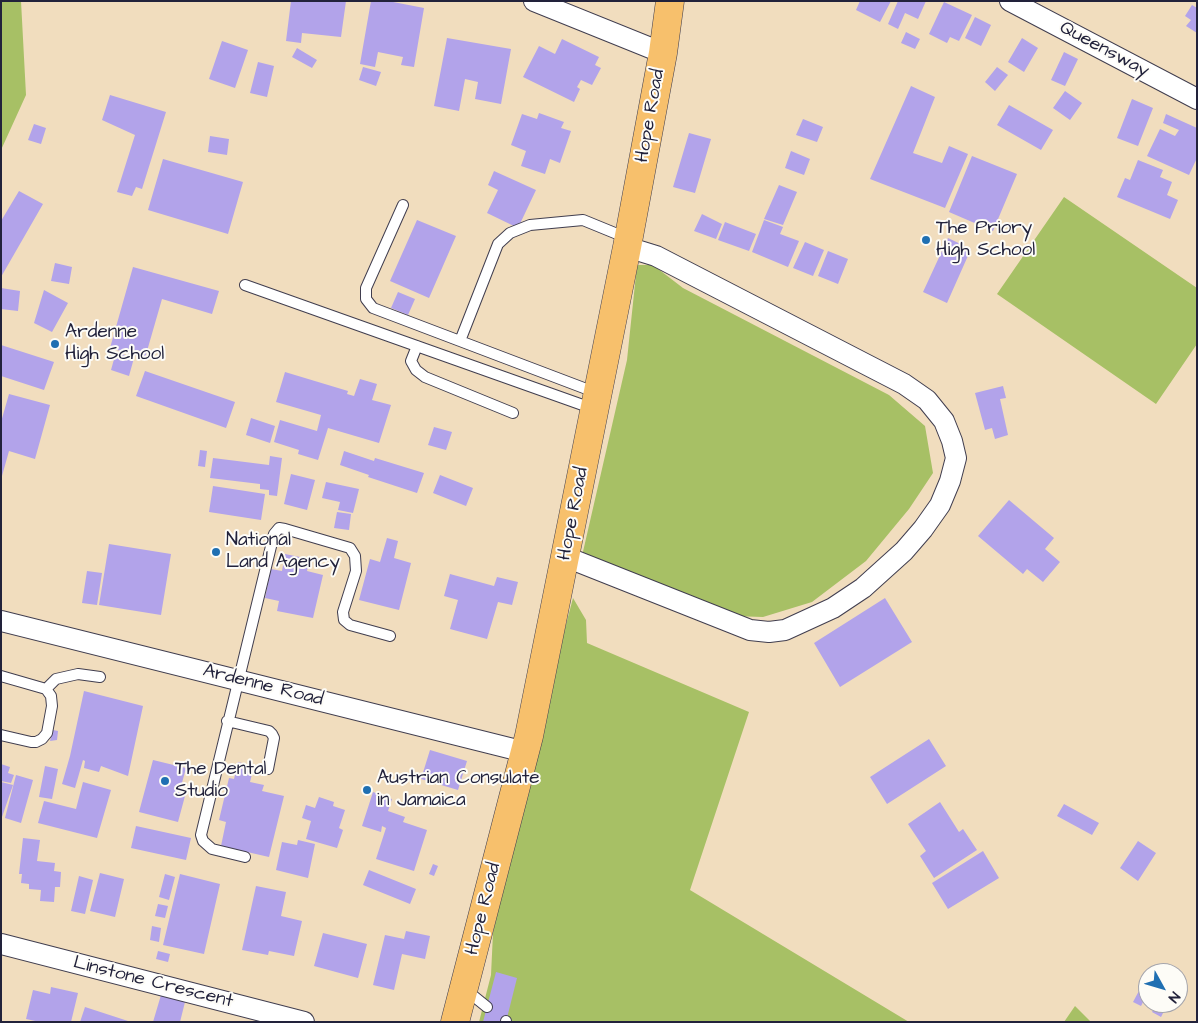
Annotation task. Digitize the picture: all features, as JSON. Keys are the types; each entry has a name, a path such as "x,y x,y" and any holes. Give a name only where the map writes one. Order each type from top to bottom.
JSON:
{"main road":[{"name":"Hope Road","path":"455,1022 525,752 566,557 628,243 663,53 670,1"}],"street":[{"path":"534,1 663,53"},
{"name":"Queensway","path":"1010,1 1197,100"},
{"path":"566,557 750,630 769,632 785,630 833,608 856,593 904,551 940,505 950,481 956,458 944,421 927,400 904,384 628,243"},
{"name":"Ardenne Road","path":"2,622 525,752"},
{"name":"Linstone Crescent","path":"1,944 304,1022"}],"lane":[{"path":"404,205 366,288 366,299 373,308 460,341 596,401"},
{"path":"460,341 498,244 510,233 530,225 583,220 628,243"},
{"path":"245,286 417,346 596,401"},
{"path":"417,346 411,361 416,370 425,377 512,413"},
{"path":"245,857 212,849 203,841 201,835 237,679 274,534 279,528 350,548 354,556 356,571 343,612 344,620 350,626 390,636"},
{"path":"46,689 56,679 78,674 100,677"},
{"path":"1,676 46,689 51,696 52,706 46,733 42,739 31,742 1,735"},
{"path":"228,721 269,731 272,734 274,738 268,769"},
{"path":"464,988 487,1006"}],"green space":[{"path":"1,1 21,1 26,95 1,150"},
{"path":"1064,197 1197,288 1197,344 1156,404 997,294"},
{"path":"637,265 653,265 683,288 889,395 925,426 933,473 909,509 866,561 812,602 763,617 731,616 582,556 627,360"},
{"path":"573,598 586,620 587,643 749,712 690,890 909,1022 479,1022 491,975 493,933 516,813"},
{"path":"1075,1006 1091,1022 1064,1022"}],"building":[{"path":"291,1 346,1 341,37 302,33 301,43 286,41"},
{"path":"371,1 388,1 424,8 414,67 401,65 403,57 378,52 375,67 360,64"},
{"path":"860,1 891,1 880,22 856,10"},
{"path":"898,1 926,1 918,19 905,13 898,29 888,24"},
{"path":"944,2 972,15 959,41 950,37 947,43 929,34"},
{"path":"1192,5 1197,8 1197,33 1186,26 1191,20 1185,16"},
{"path":"975,17 991,25 981,46 965,38"},
{"path":"906,32 920,39 915,49 901,43"},
{"path":"447,38 511,49 501,104 475,99 478,82 465,79 459,111 434,106"},
{"path":"1022,38 1038,48 1024,72 1008,62"},
{"path":"562,39 599,57 595,65 601,68 592,85 581,80 577,87 580,89 574,102 523,77 539,46 555,54"},
{"path":"222,41 248,50 235,88 209,79"},
{"path":"297,48 317,60 312,68 292,57"},
{"path":"1064,52 1078,59 1065,86 1051,80"},
{"path":"258,62 274,66 267,97 250,93"},
{"path":"363,67 381,72 376,86 359,80"},
{"path":"997,67 1008,75 995,91 985,82"},
{"path":"911,86 935,97 913,153 942,163 949,146 968,154 945,208 870,179"},
{"path":"1065,91 1082,103 1070,120 1053,108"},
{"path":"110,95 166,112 142,189 136,187 132,196 117,192 135,135 102,120"},
{"path":"1132,99 1153,108 1138,146 1117,138"},
{"path":"1009,105 1053,130 1041,150 997,125"},
{"path":"539,113 564,122 561,128 571,131 560,163 550,159 545,174 521,166 526,151 511,145 522,114 537,119"},
{"path":"1166,114 1197,128 1197,158 1189,175 1147,156 1160,129 1175,136 1179,130 1163,123"},
{"path":"803,119 823,127 817,142 796,135"},
{"path":"34,124 46,128 41,144 28,140"},
{"path":"689,133 711,139 695,193 673,187"},
{"path":"210,136 229,139 227,155 208,152"},
{"path":"791,151 810,159 804,175 785,168"},
{"path":"972,156 1017,174 993,231 949,212"},
{"path":"163,159 243,182 228,234 148,210"},
{"path":"1138,160 1163,170 1160,177 1172,182 1167,195 1178,200 1170,219 1117,197 1125,178 1130,180"},
{"path":"494,171 536,190 518,228 487,213 498,190 488,185"},
{"path":"779,185 797,192 783,225 764,219"},
{"path":"19,191 43,204 1,277 1,221"},
{"path":"702,214 722,224 716,239 694,231"},
{"path":"417,220 456,236 429,298 390,281"},
{"path":"764,220 783,227 780,234 799,241 788,267 752,252"},
{"path":"725,222 756,234 749,251 718,240"},
{"path":"948,238 971,249 947,303 923,292"},
{"path":"805,242 824,250 813,276 793,268"},
{"path":"828,251 848,259 838,284 818,276"},
{"path":"55,263 72,267 69,284 51,281"},
{"path":"133,267 219,291 212,314 162,299 145,358 110,348"},
{"path":"1,288 20,291 18,311 1,309"},
{"path":"44,290 68,303 52,332 34,323"},
{"path":"398,292 415,299 408,315 391,308"},
{"path":"1,345 54,362 44,390 1,376"},
{"path":"116,352 134,358 129,376 111,370"},
{"path":"145,371 235,402 226,428 136,396"},
{"path":"285,372 348,391 347,394 354,396 360,379 377,384 372,400 391,405 379,443 328,428 318,460 298,454 299,450 274,442 280,420 317,431 321,415 276,402"},
{"path":"1003,386 1006,398 1000,399 1008,435 995,439 992,428 985,430 975,393"},
{"path":"9,394 50,405 35,459 9,451 2,476 1,422"},
{"path":"251,418 275,426 270,443 246,435"},
{"path":"434,427 452,432 446,450 428,445"},
{"path":"200,450 207,451 205,467 198,466"},
{"path":"344,451 374,461 375,458 424,473 417,493 368,477 369,475 340,465"},
{"path":"270,456 282,458 277,496 269,495 269,490 260,489 260,484 210,478 213,458 269,465"},
{"path":"291,474 315,480 307,510 284,504"},
{"path":"440,475 473,488 466,506 433,493"},
{"path":"326,482 359,489 353,513 338,510 340,502 322,498"},
{"path":"213,486 265,494 261,520 209,512"},
{"path":"1009,500 1054,538 1045,549 1060,562 1043,582 1027,569 1023,574 978,536"},
{"path":"337,512 351,514 349,530 334,528"},
{"path":"387,538 398,541 394,558 411,563 399,610 359,600 370,559 380,562"},
{"path":"109,544 171,554 161,615 99,605"},
{"path":"285,554 310,559 307,571 323,575 313,618 277,611 279,601 265,598 271,569 282,571"},
{"path":"87,571 102,573 97,605 82,603"},
{"path":"450,574 494,586 497,577 518,582 512,605 498,602 487,639 450,629 458,600 444,596"},
{"path":"885,598 912,642 840,687 814,643"},
{"path":"84,691 143,706 128,776 101,766 99,772 84,768 85,761 83,760 75,788 62,784"},
{"path":"53,730 58,731 57,740 50,741"},
{"path":"929,739 946,766 887,804 870,777"},
{"path":"430,750 467,761 458,790 421,779"},
{"name":"The Dental Studio","path":"153,760 186,768 179,794 185,796 178,822 139,812"},
{"path":"238,762 254,766 250,782 264,785 262,791 284,796 269,857 221,846 226,822 219,820 229,778 234,779"},
{"path":"1,764 10,767 8,773 14,775 11,783 1,781"},
{"path":"45,766 58,769 52,799 39,797"},
{"path":"16,775 33,780 21,823 5,818"},
{"path":"1,782 13,785 2,817 1,817"},
{"path":"83,782 111,790 97,838 38,823 44,801 76,809"},
{"path":"373,792 392,799 388,811 405,817 403,822 427,830 414,871 376,859 386,828 382,826 381,832 362,826"},
{"path":"319,797 334,802 333,806 345,810 339,828 343,830 337,848 306,839 311,821 302,818 306,805 315,808"},
{"path":"940,802 959,832 963,829 977,850 934,878 920,856 926,851 908,824"},
{"path":"1064,804 1099,823 1092,835 1057,816"},
{"path":"136,826 191,838 186,860 131,848"},
{"path":"23,838 40,840 37,861 55,863 54,871 61,872 60,887 55,887 54,902 40,901 41,890 29,889 29,884 21,883 22,874 19,874"},
{"path":"298,840 315,844 308,878 276,870 282,842 297,845"},
{"path":"1138,841 1156,853 1138,881 1120,868"},
{"path":"983,851 999,878 948,909 932,883"},
{"path":"433,864 438,866 434,876 429,874"},
{"path":"369,870 416,889 410,904 363,885"},
{"path":"100,873 124,879 115,917 90,911"},
{"path":"165,874 175,877 169,900 159,897"},
{"path":"180,874 220,884 204,954 163,945"},
{"path":"79,876 93,880 85,914 71,911"},
{"path":"256,886 286,892 281,916 302,921 294,956 269,951 268,955 242,950"},
{"path":"158,904 168,906 165,918 155,916"},
{"path":"152,926 161,928 159,942 150,940"},
{"path":"406,931 430,936 425,959 402,954 394,990 373,985 385,935 404,939"},
{"path":"323,933 367,944 358,978 314,966"},
{"path":"158,951 170,954 168,962 156,959"},
{"path":"496,972 517,978 506,1022 483,1022"},
{"path":"51,987 78,993 71,1022 40,1022 26,1019 33,990 50,994"},
{"path":"1138,993 1138,1004 1133,1002"},
{"path":"161,995 185,1002 180,1022 153,1022"},
{"path":"85,1007 128,1021 128,1022 80,1022"},
{"path":"1154,1013 1163,1013 1161,1017"}],"place":[{"name":"The Priory High School","path":"926,240"},
{"name":"Ardenne High School","path":"55,344"},
{"name":"National Land Agency","path":"216,552"},
{"name":"The Dental Studio","path":"165,781"},
{"name":"Austrian Consulate in Jamaica","path":"367,790"}]}
